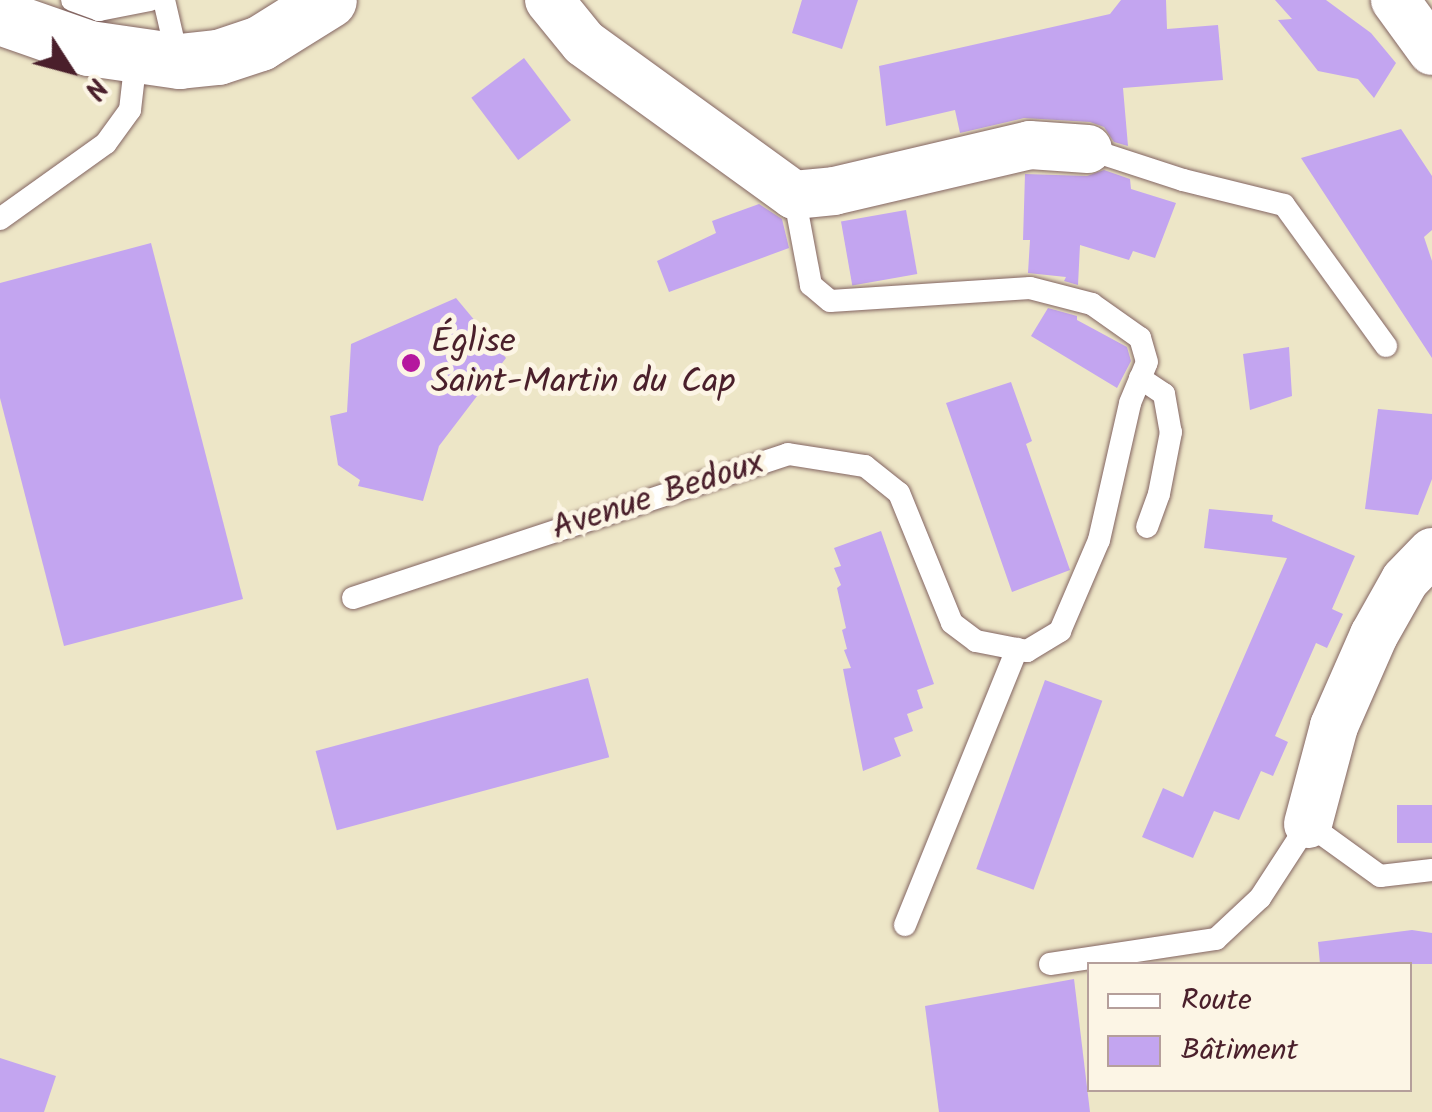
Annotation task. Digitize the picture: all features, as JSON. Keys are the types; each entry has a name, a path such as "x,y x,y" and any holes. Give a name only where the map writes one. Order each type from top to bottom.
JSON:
{"main road":[{"path":"0,17 89,48 157,59 218,57 260,43 329,0"}],"street":[{"path":"549,0 584,42 794,195 834,190 1030,144 1088,149"},
{"path":"1395,0 1432,51"},
{"path":"1308,824 1334,726 1374,635 1405,580 1432,552"}],"lane":[{"path":"72,0 99,10 150,0"},
{"path":"0,219 106,143 130,110 157,59 164,0"},
{"path":"1088,149 1183,180 1284,205 1386,346"},
{"path":"794,195 810,285 830,301 1030,288 1092,304 1140,338 1147,362 1130,402 1099,540 1060,630 1027,651 1018,649 905,924"},
{"path":"1140,378 1164,394 1170,422 1159,494 1147,527"},
{"name":"Avenue Bedoux","path":"352,598 788,454 865,466 899,494 952,623 976,641 1018,649"},
{"path":"1050,964 1216,939 1260,898 1308,824 1380,876 1432,870"}],"building":[{"path":"802,0 858,0 842,49 792,33"},
{"path":"1121,0 1166,0 1167,29 1218,25 1223,80 1123,88 1128,146 1114,142 1104,127 1090,122 1024,118 960,133 955,110 886,126 879,66 1110,14"},
{"path":"1275,0 1326,0 1371,33 1396,63 1374,98 1358,79 1318,71 1278,20 1292,19"},
{"path":"524,58 571,120 518,160 471,98"},
{"path":"1401,129 1432,176 1432,230 1424,237 1432,261 1432,358 1301,158"},
{"path":"1104,170 1130,179 1131,189 1176,203 1155,258 1133,251 1129,260 1080,245 1078,285 1064,281 1066,277 1028,273 1030,240 1023,240 1025,174 1087,176"},
{"path":"759,204 782,219 789,248 669,292 657,261 716,233 712,221"},
{"path":"906,210 917,274 852,285 841,221"},
{"path":"151,243 243,599 64,646 0,398 0,283"},
{"name":"Église Saint-Martin du Cap","path":"456,298 506,358 439,446 423,501 358,486 360,480 338,465 330,416 347,412 351,344"},
{"path":"1048,308 1077,316 1077,320 1127,347 1131,361 1117,388 1031,336"},
{"path":"1289,347 1292,396 1250,410 1243,354"},
{"path":"1011,382 1032,441 1026,444 1070,570 1012,592 946,403"},
{"path":"1378,409 1432,414 1432,479 1418,515 1365,509"},
{"path":"1209,509 1273,515 1272,521 1355,556 1332,609 1343,614 1327,648 1316,643 1275,736 1288,742 1273,776 1261,771 1239,820 1214,811 1193,858 1142,837 1163,788 1183,797 1287,558 1204,548"},
{"path":"881,531 934,684 917,690 923,708 907,714 913,731 894,738 901,756 863,771 843,669 851,668 844,650 847,649 842,630 846,628 837,588 841,585 834,568 841,566 834,548"},
{"path":"588,678 609,757 337,830 316,751"},
{"path":"1045,680 1102,701 1034,890 976,869"},
{"path":"1397,805 1432,805 1432,843 1397,843"},
{"path":"1412,930 1432,933 1432,964 1320,962 1318,942"},
{"path":"1074,979 1090,1112 939,1112 925,1006"},
{"path":"0,1058 56,1076 44,1112 0,1112"}],"place":[{"name":"Église Saint-Martin du Cap","path":"411,363"}]}
